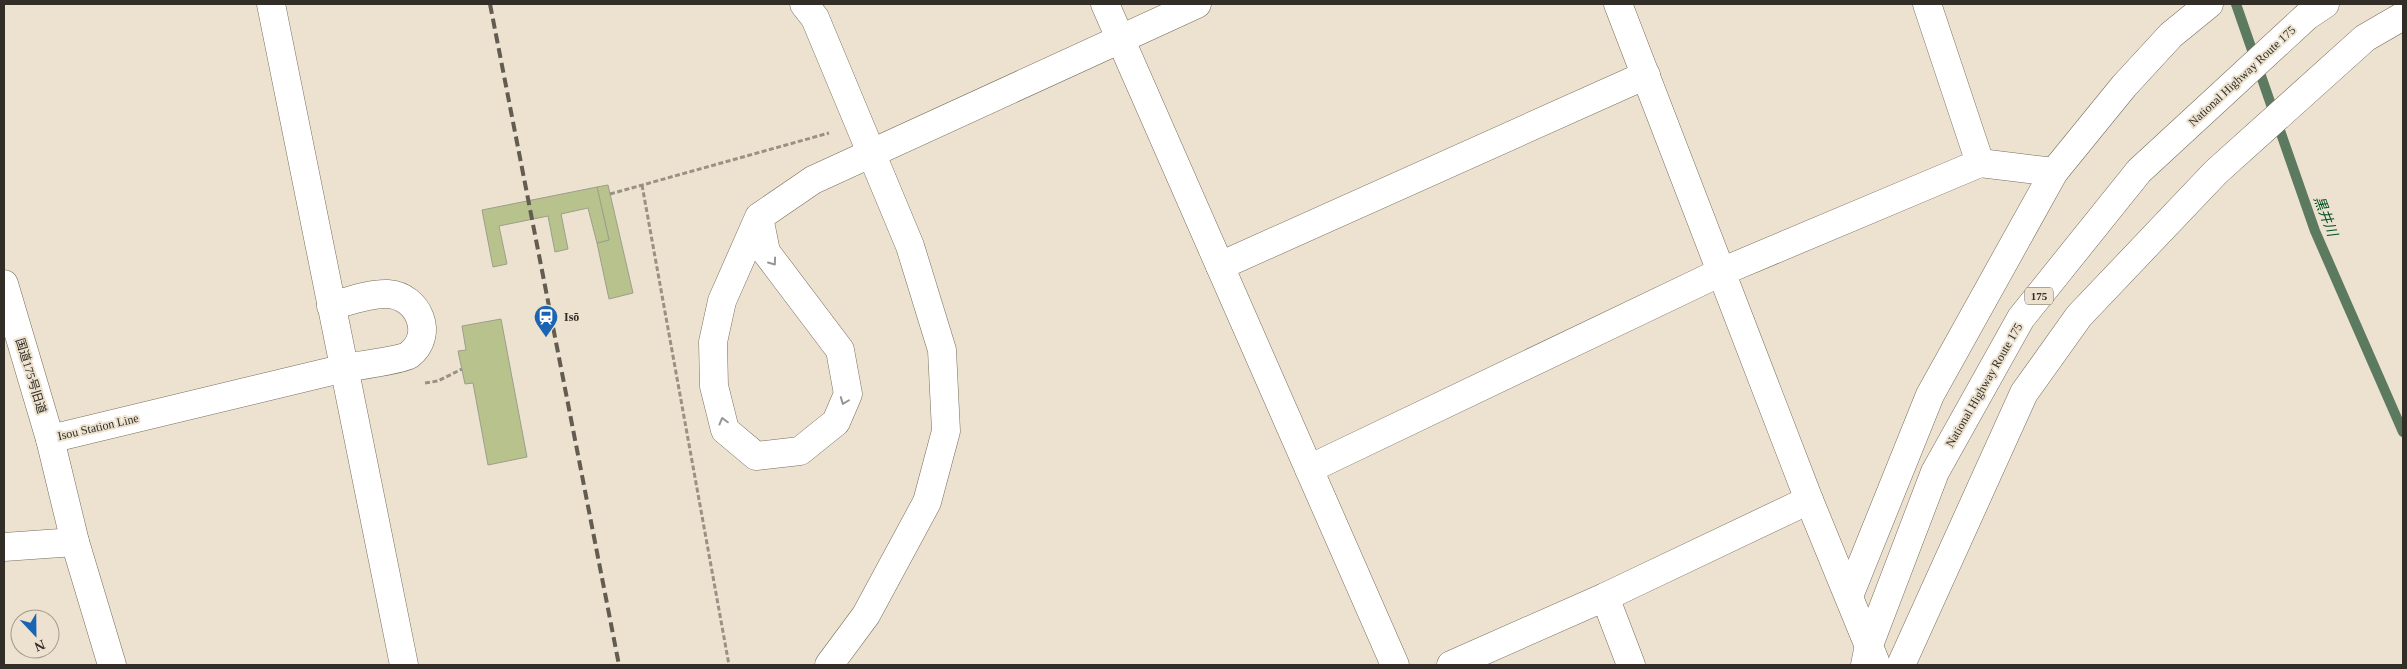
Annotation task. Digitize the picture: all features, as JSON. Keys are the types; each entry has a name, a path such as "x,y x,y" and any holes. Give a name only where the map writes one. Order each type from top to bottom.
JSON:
{"main road":[{"path":"271,4 404,665"},
{"path":"804,4 815,18 910,246 942,350 946,432 927,502 866,615 829,665"},
{"path":"1105,4 1395,665"},
{"path":"759,216 766,252 840,350 848,394 836,422 800,451 756,456 725,430 714,386 713,342 722,301 759,216 813,180 1196,4"},
{"path":"1618,4 1809,500 1849,596 1870,658"},
{"path":"1927,4 1980,163"},
{"path":"1849,596 1930,395 2054,172 2124,86 2171,35 2209,4"},
{"name":"National Highway Route 175","path":"1870,658 1934,472 2022,318 2139,171 2307,16 2325,4"},
{"path":"1901,665 2024,393 2079,316 2216,172 2365,38 2403,16"},
{"path":"1220,266 1646,75"},
{"path":"1309,469 1721,272 1980,163 2054,172"},
{"name":"国道175号旧道","path":"4,284 50,439"},
{"name":"Isou Station Line","path":"112,665 75,542 50,439 345,368 408,356 420,342 423,323 416,310 406,300 388,294 331,306"},
{"path":"1451,665 1605,597 1809,500"},
{"path":"4,547 75,542"},
{"path":"1605,597 1631,665"}],"path":[{"path":"610,194 860,125"},
{"path":"642,185 729,665"}],"building":[{"path":"608,185 633,293 609,299 597,243 609,240 597,187"},
{"path":"597,187 609,240 597,243 588,208 561,214 568,249 555,252 548,216 499,226 507,264 493,267 482,210"},
{"path":"501,319 527,457 488,465 473,383 465,384 458,351 466,350 462,326"}],"waterway":[{"name":"黒井川","path":"2236,4 2315,231 2403,432"}],"railway":[{"path":"490,4 619,665"}],"place":[{"name":"Isō","path":"546,338"}]}
